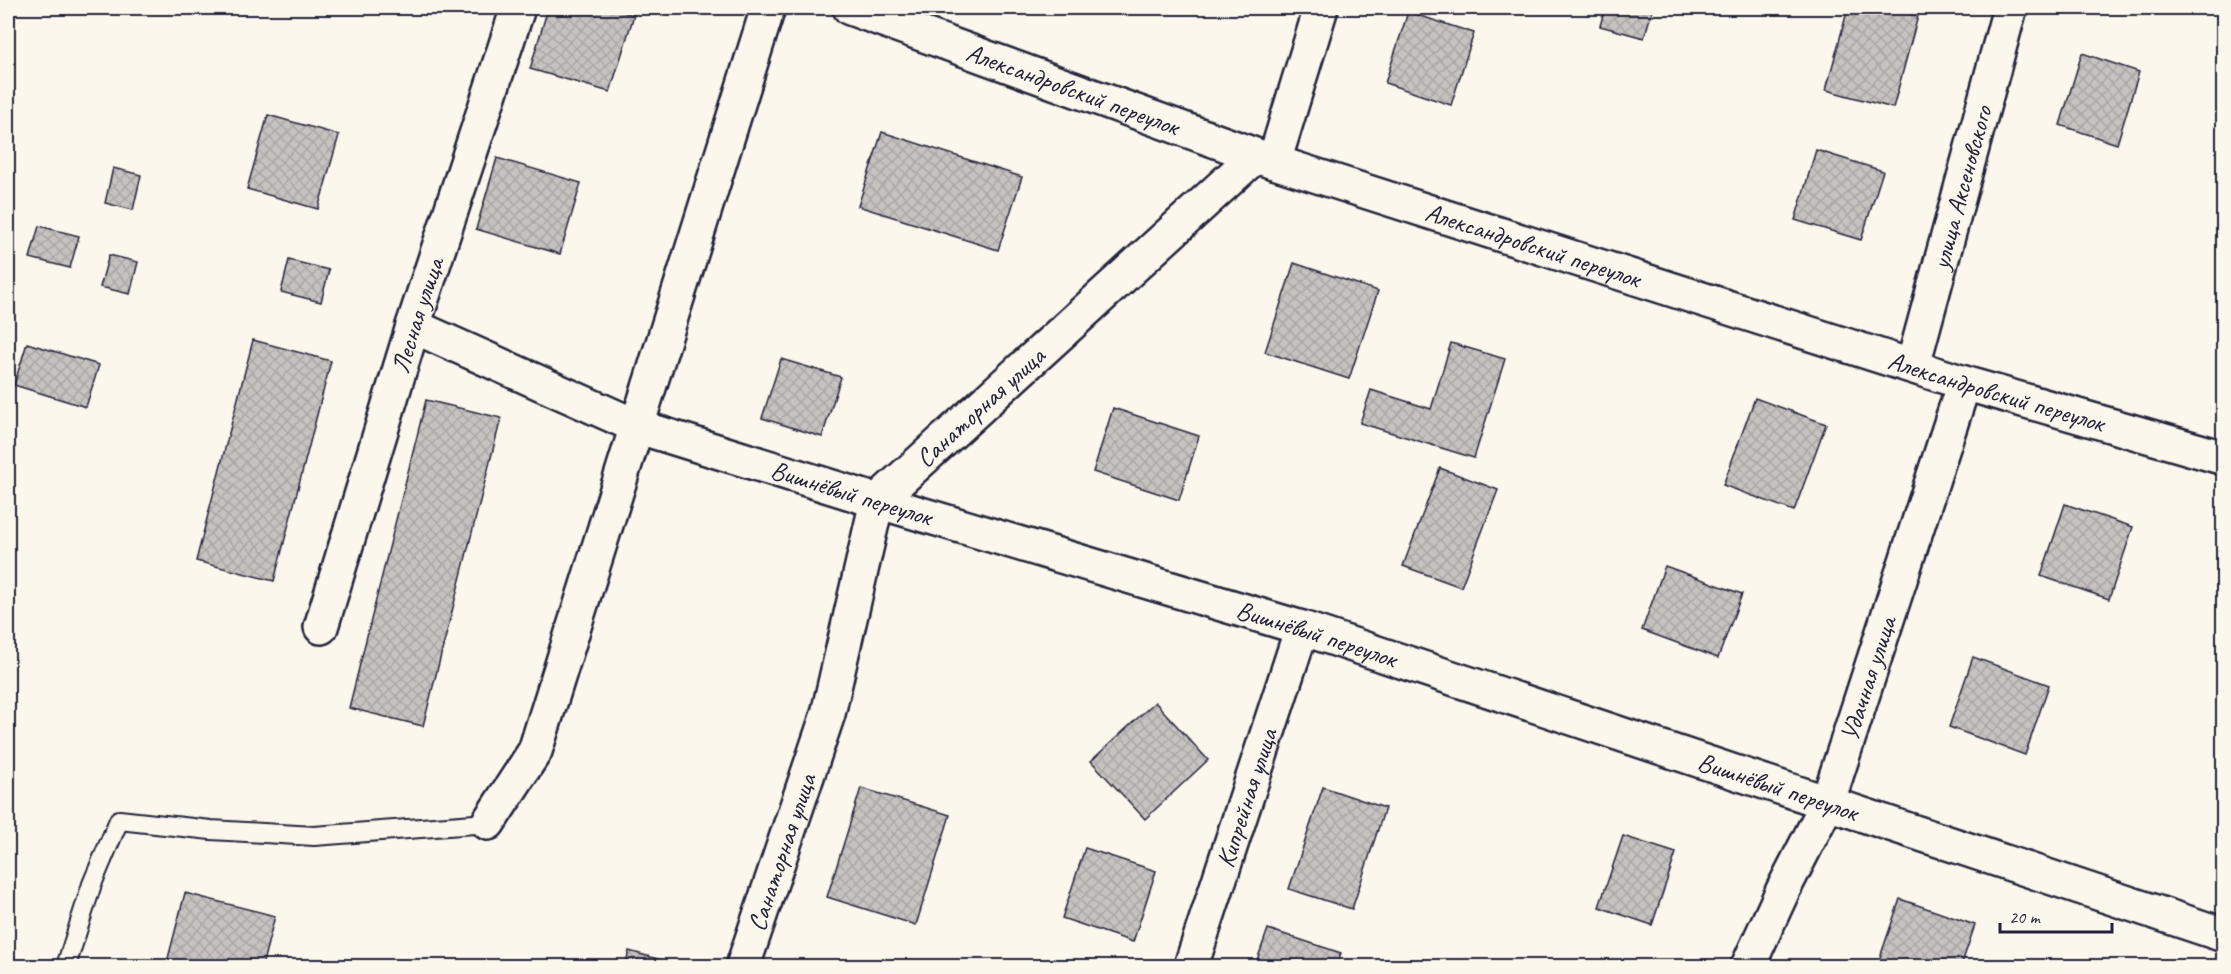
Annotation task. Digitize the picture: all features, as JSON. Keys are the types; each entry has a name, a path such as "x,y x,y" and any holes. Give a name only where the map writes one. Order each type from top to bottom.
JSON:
{"street":[{"name":"Лесная улица","path":"321,627 413,326 518,8"},
{"path":"488,823 536,751 768,8"},
{"name":"Александровский переулок","path":"850,8 1265,159 1964,382 2223,458"},
{"path":"1265,159 1321,8"},
{"name":"улица Аксеновского","path":"1913,365 2010,8"},
{"name":"Санаторная улица","path":"743,966 828,714 878,501 1265,159"},
{"name":"Вишнёвый переулок","path":"413,326 636,426 1302,628 2223,935"},
{"name":"Удачная улица","path":"1748,966 1783,890 1827,804 1964,382"},
{"name":"Кипрейная улица","path":"1191,966 1302,628"}],"lane":[{"path":"66,966 92,884 119,820 212,830 314,836 488,823"}],"building":[{"path":"548,8 609,8 634,15 610,92 530,69"},
{"path":"1605,8 1653,8 1644,38 1600,26"},
{"path":"1848,8 1886,8 1918,16 1893,108 1826,90"},
{"path":"1408,12 1474,33 1451,105 1385,83"},
{"path":"2082,53 2139,72 2117,144 2060,125"},
{"path":"268,115 339,135 318,209 247,189"},
{"path":"882,132 1022,177 998,250 858,206"},
{"path":"1816,150 1883,171 1861,240 1795,220"},
{"path":"497,158 581,183 560,254 476,229"},
{"path":"113,168 141,175 133,210 105,203"},
{"path":"39,226 79,236 70,268 30,258"},
{"path":"109,255 138,262 130,294 100,287"},
{"path":"289,260 329,270 321,302 281,292"},
{"path":"1294,263 1378,291 1349,379 1265,352"},
{"path":"253,340 331,361 274,581 196,561"},
{"path":"27,343 99,365 86,407 14,385"},
{"path":"1451,343 1505,359 1474,458 1360,423 1371,390 1431,409"},
{"path":"781,359 841,377 822,437 762,418"},
{"path":"1755,398 1826,424 1794,511 1723,485"},
{"path":"426,400 501,418 423,726 349,708"},
{"path":"1113,408 1199,436 1179,500 1093,472"},
{"path":"1440,468 1498,490 1461,587 1403,566"},
{"path":"2065,504 2133,527 2109,599 2041,576"},
{"path":"1665,566 1742,594 1718,658 1642,630"},
{"path":"1973,657 2049,685 2025,755 1949,727"},
{"path":"1155,702 1208,760 1145,819 1091,761"},
{"path":"1323,787 1385,808 1352,909 1289,889"},
{"path":"861,788 950,815 916,925 827,897"},
{"path":"1623,836 1676,853 1652,925 1599,907"},
{"path":"1085,848 1156,871 1133,942 1062,918"},
{"path":"185,893 275,916 262,966 166,966"},
{"path":"1900,899 1975,925 1961,966 1877,966"},
{"path":"1268,929 1341,953 1336,966 1255,966"},
{"path":"629,951 683,966 625,966"}]}
